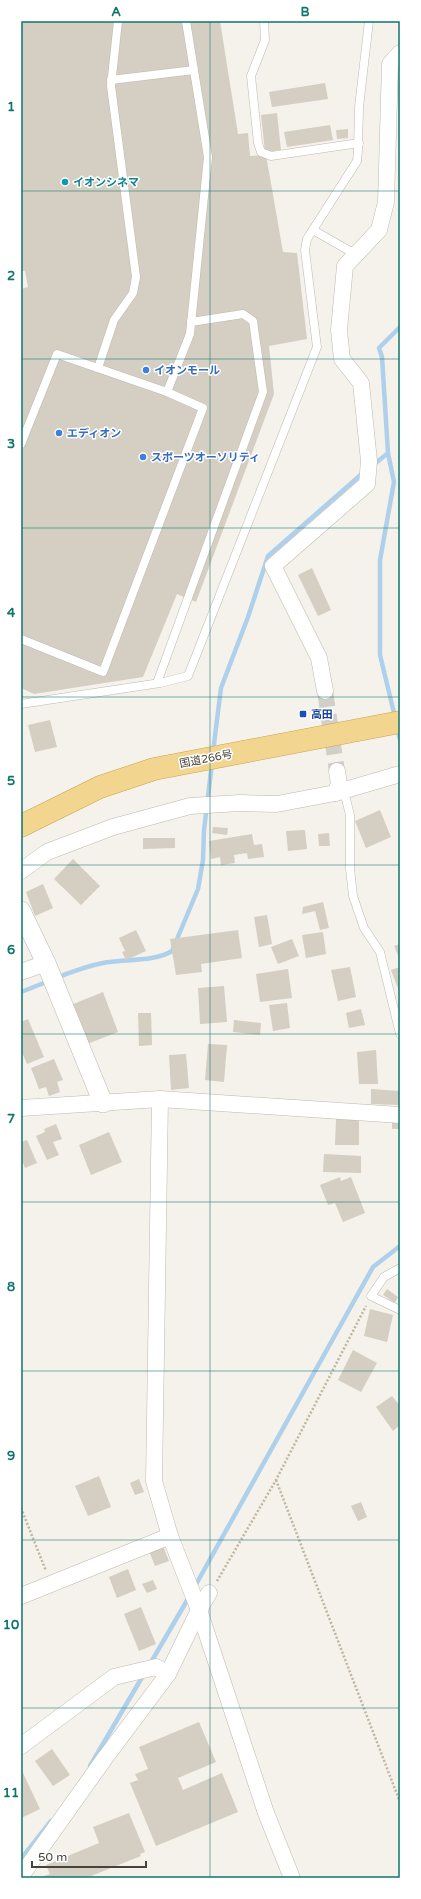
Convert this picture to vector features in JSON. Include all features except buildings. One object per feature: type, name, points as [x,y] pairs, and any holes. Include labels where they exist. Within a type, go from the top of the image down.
[{"type":"highway","name":"国道266号","points":[[21,826],[100,788],[154,769],[400,722]]},
{"type":"street","points":[[325,690],[319,658],[273,566],[367,484],[369,461],[360,384],[342,359],[339,330],[345,266],[379,230],[386,202],[390,64],[400,53]]},
{"type":"street","points":[[337,771],[339,784],[338,793]]},
{"type":"street","points":[[21,871],[48,852],[55,849],[113,827],[190,806],[240,803],[278,804],[338,793],[400,774]]},
{"type":"street","points":[[21,910],[46,963],[103,1103]]},
{"type":"street","points":[[21,972],[46,963]]},
{"type":"street","points":[[160,1100],[154,1481],[170,1536],[199,1610],[266,1813],[292,1878]]},
{"type":"street","points":[[21,1108],[160,1100],[400,1115]]},
{"type":"street","points":[[21,1596],[170,1536]]},
{"type":"street","points":[[21,1876],[105,1758],[168,1674],[199,1610],[209,1593]]},
{"type":"street","points":[[21,1746],[114,1677],[156,1668],[168,1674]]},
{"type":"lane","points":[[98,368],[114,320],[133,293],[136,277],[111,80],[118,21]]},
{"type":"lane","points":[[167,392],[190,334],[208,156],[186,21]]},
{"type":"lane","points":[[264,21],[265,40],[251,76],[258,143],[261,152],[272,156],[359,143]]},
{"type":"lane","points":[[21,704],[157,683],[188,676],[317,347],[304,250],[307,239],[357,161],[359,143],[359,107],[369,21]]},
{"type":"lane","points":[[111,80],[194,70]]},
{"type":"lane","points":[[313,230],[355,254]]},
{"type":"lane","points":[[157,683],[263,392],[253,320],[243,314],[191,322]]},
{"type":"lane","points":[[21,444],[56,354],[167,392],[203,408],[103,672],[21,639]]},
{"type":"lane","points":[[338,793],[346,799],[350,815],[350,869],[353,896],[364,928],[380,952],[400,1034]]},
{"type":"lane","points":[[400,1268],[384,1277],[371,1296],[400,1310]]},
{"type":"path","points":[[209,1593],[276,1480],[371,1296]]},
{"type":"path","points":[[276,1480],[400,1802]]},
{"type":"path","points":[[21,1508],[51,1584]]},
{"type":"waterway","points":[[372,466],[388,453],[382,357],[379,348],[400,327]]},
{"type":"waterway","points":[[388,453],[394,482],[380,560],[380,655],[395,717]]},
{"type":"waterway","points":[[213,752],[221,688],[248,617],[268,556],[364,472]]},
{"type":"waterway","points":[[397,729],[400,739]]},
{"type":"waterway","points":[[56,978],[97,964],[148,959],[165,955],[172,951],[198,889],[203,860],[204,830],[212,763]]},
{"type":"waterway","points":[[21,992],[49,981]]},
{"type":"waterway","points":[[194,1588],[373,1267],[400,1246]]},
{"type":"waterway","points":[[150,1664],[189,1597]]},
{"type":"waterway","points":[[90,1766],[144,1674]]},
{"type":"waterway","points":[[21,1859],[51,1821]]},
{"type":"tunnel","points":[[325,691],[337,771]]},
{"type":"place","name":"イオンシネマ","points":[[65,182]]},
{"type":"place","name":"イオンモール","points":[[146,370]]},
{"type":"place","name":"エディオン","points":[[59,433]]},
{"type":"place","name":"スポーツオーソリティ","points":[[143,457]]},
{"type":"place","name":"高田","points":[[303,714]]}]
